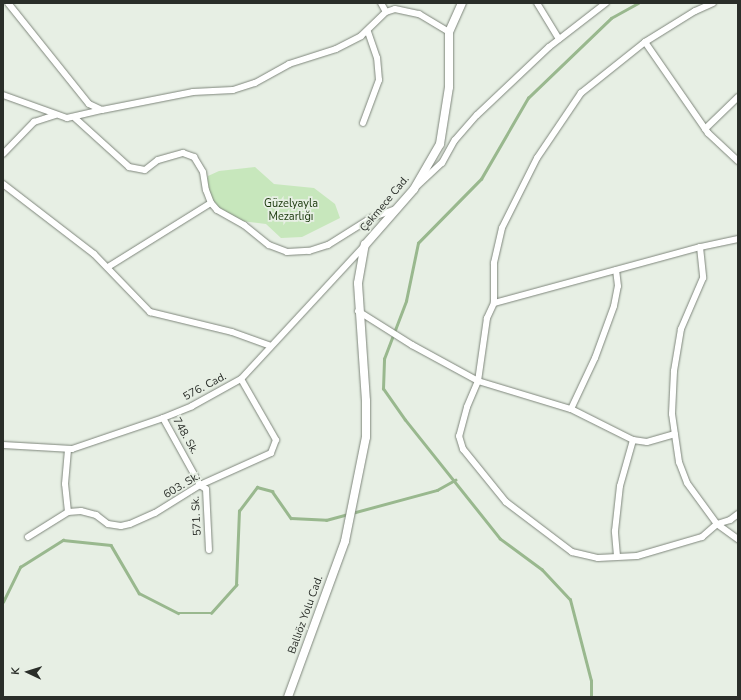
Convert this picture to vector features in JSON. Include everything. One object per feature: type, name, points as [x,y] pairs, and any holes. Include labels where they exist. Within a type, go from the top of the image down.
[{"type":"street","points":[[8,3],[89,104],[102,110]]},
{"type":"street","points":[[381,3],[386,12]]},
{"type":"street","name":"Çekmece Cad.","points":[[354,498],[366,438],[366,401],[358,311],[358,283],[365,245],[414,189],[440,144],[449,87],[449,32],[462,3]]},
{"type":"street","points":[[537,3],[559,39]]},
{"type":"street","points":[[414,189],[442,162],[455,140],[477,115],[559,39],[606,3]]},
{"type":"street","points":[[713,3],[695,11],[645,42],[581,93],[537,158],[502,228],[494,263],[494,303],[487,318],[478,381],[467,407],[459,436],[463,449],[480,473],[506,502],[572,552],[598,558],[637,556],[681,545],[702,537],[717,524],[730,520],[738,514]]},
{"type":"street","points":[[3,95],[55,114],[75,118],[102,110],[193,92],[233,90],[255,83],[289,64],[336,49],[368,32],[386,12],[395,9],[406,10],[449,32]]},
{"type":"street","points":[[363,123],[379,80],[377,58],[368,32]]},
{"type":"street","points":[[645,42],[705,129],[738,161]]},
{"type":"street","points":[[705,129],[738,97]]},
{"type":"street","points":[[3,154],[34,122],[55,114]]},
{"type":"street","points":[[75,118],[129,167],[145,170],[158,160],[183,153],[194,157],[203,172],[206,190],[211,203],[218,210],[244,225],[269,245],[287,252],[310,251],[328,245],[371,218],[396,209]]},
{"type":"street","points":[[3,184],[108,267],[128,292],[150,312],[232,332],[271,346]]},
{"type":"street","points":[[108,267],[211,203]]},
{"type":"street","points":[[494,303],[700,247],[738,239]]},
{"type":"street","name":"576. Cad.","points":[[3,445],[68,448],[163,418],[192,406],[241,379],[365,245]]},
{"type":"street","points":[[700,247],[703,278],[681,329],[674,371],[672,414],[679,462],[687,483],[717,524],[738,539]]},
{"type":"street","points":[[571,409],[595,358],[614,306],[618,286],[616,270]]},
{"type":"street","points":[[358,311],[412,345],[478,381],[571,409],[633,440],[647,442],[675,434]]},
{"type":"street","name":"603. Sk.","points":[[68,512],[81,511],[96,515],[108,524],[121,526],[155,513],[200,485],[264,458],[276,447],[276,440],[241,379]]},
{"type":"street","name":"748. Sk.","points":[[163,418],[200,485]]},
{"type":"street","points":[[617,556],[615,530],[620,486],[633,440]]},
{"type":"street","points":[[28,537],[68,512],[65,484],[68,448]]},
{"type":"street","name":"571. Sk.","points":[[200,485],[206,488],[209,550]]},
{"type":"street","name":"Ballıöz Yolu Cad.","points":[[288,697],[345,540],[354,498]]},
{"type":"green space","name":"Güzelyayla Mezarlığı","points":[[255,167],[274,184],[314,188],[335,204],[340,218],[302,237],[281,238],[266,224],[241,221],[212,205],[206,190],[208,176],[219,171]]},
{"type":"waterway","points":[[591,697],[591,681],[570,600],[542,570],[500,539],[405,420],[383,389],[384,359],[406,301],[418,243],[481,179],[528,98],[611,18],[638,3]]},
{"type":"waterway","points":[[3,602],[20,567],[63,540],[111,545],[139,593],[178,613],[211,613],[236,585],[239,511],[257,487],[272,491],[291,518],[326,520],[437,490],[455,480]]}]
